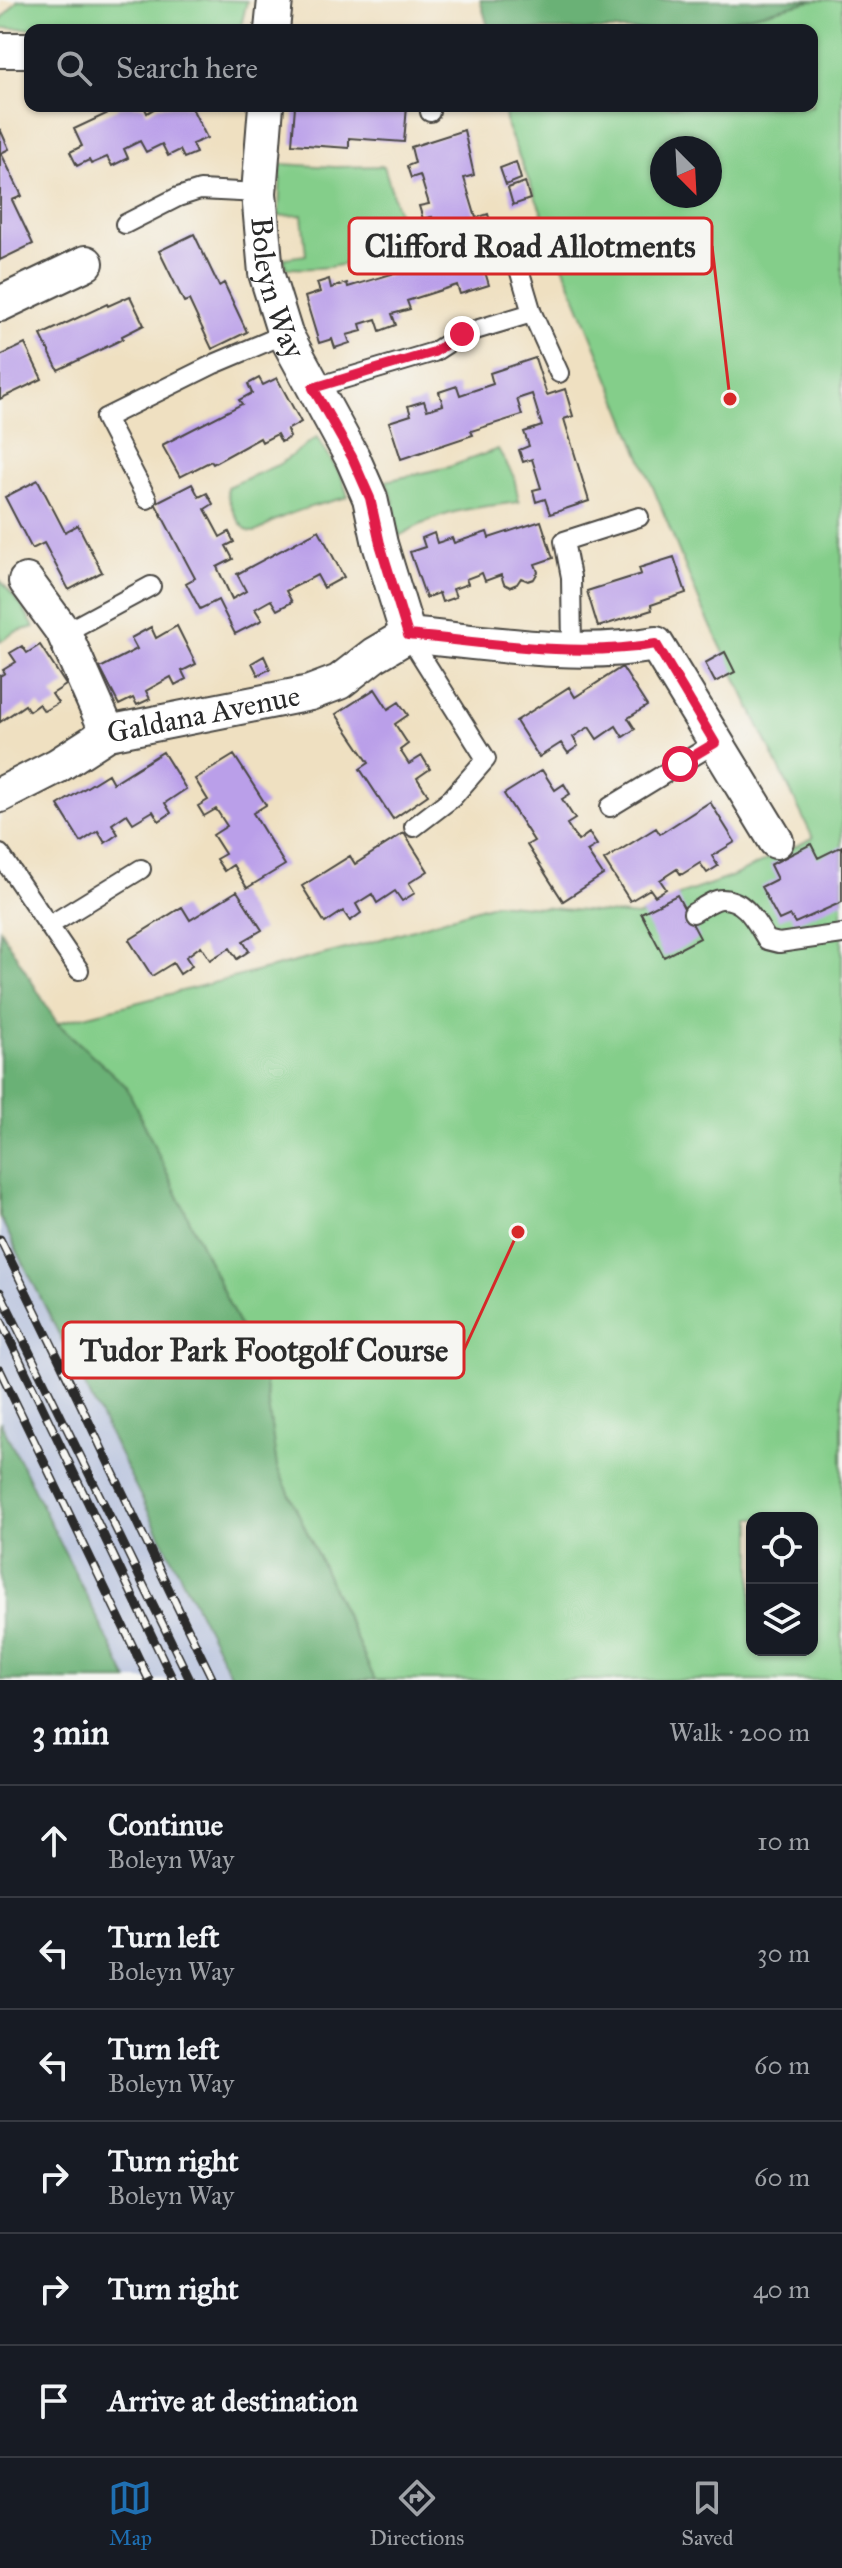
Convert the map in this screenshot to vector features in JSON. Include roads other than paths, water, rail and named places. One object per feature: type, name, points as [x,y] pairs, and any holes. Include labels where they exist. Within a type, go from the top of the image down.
[{"type":"street","points":[[273,24],[275,0]]},
{"type":"street","points":[[0,50],[24,50]]},
{"type":"street","name":"Boleyn Way","points":[[266,112],[259,193],[266,273],[285,334],[352,457],[370,498],[380,544],[408,635]]},
{"type":"street","points":[[0,304],[86,263]]},
{"type":"street","points":[[26,581],[64,633],[108,733]]},
{"type":"street","points":[[408,635],[572,649],[633,648],[656,644],[776,841]]},
{"type":"street","name":"Galdana Avenue","points":[[0,795],[57,766],[108,733],[310,693],[339,682],[374,655],[408,635]]},
{"type":"lane","points":[[125,224],[178,197],[200,190],[259,193]]},
{"type":"lane","points":[[511,242],[532,313],[559,373]]},
{"type":"lane","points":[[313,388],[434,352],[462,334],[532,313]]},
{"type":"lane","points":[[147,499],[105,418],[214,364],[285,334]]},
{"type":"lane","points":[[572,649],[571,577],[564,541],[639,517]]},
{"type":"lane","points":[[64,633],[151,586]]},
{"type":"lane","name":"Boleyn Way","points":[[408,635],[486,759],[452,798],[414,827]]},
{"type":"lane","points":[[610,807],[715,743]]},
{"type":"lane","points":[[0,854],[79,970]]},
{"type":"lane","points":[[50,925],[141,869]]},
{"type":"lane","points":[[693,913],[720,899],[736,902],[750,912],[767,940],[779,943],[842,934]]},
{"type":"railway","points":[[0,1239],[213,1680]]},
{"type":"railway","points":[[0,1292],[190,1680]]},
{"type":"railway","points":[[0,1319],[173,1680]]},
{"type":"railway","points":[[0,1370],[149,1680]]},
{"type":"place","name":"Clifford Road Allotments","points":[[730,399]]},
{"type":"place","name":"Tudor Park Footgolf Course","points":[[518,1232]]}]
